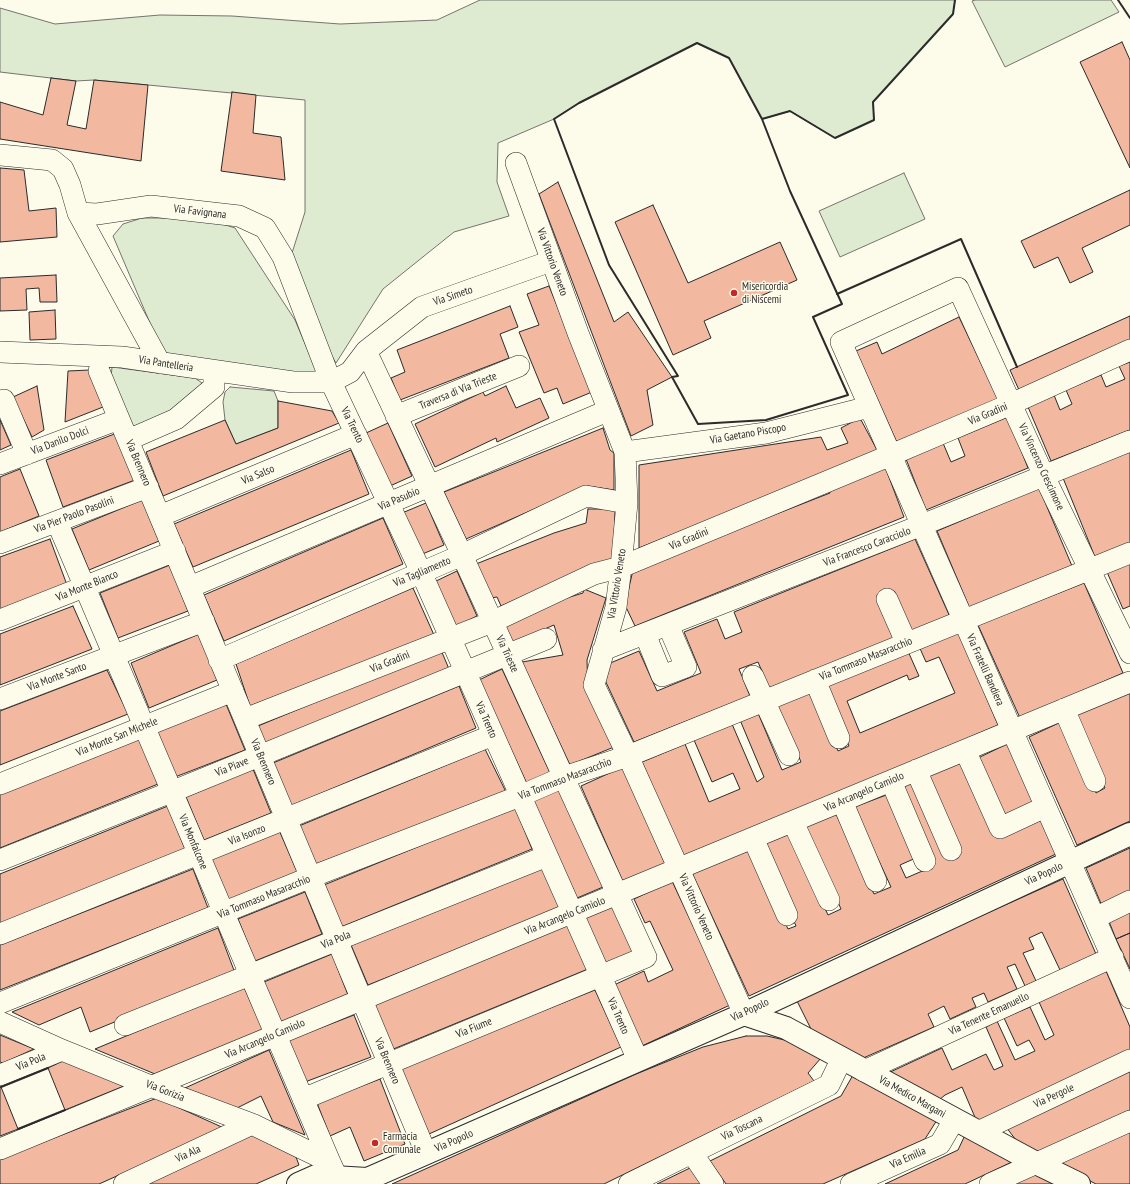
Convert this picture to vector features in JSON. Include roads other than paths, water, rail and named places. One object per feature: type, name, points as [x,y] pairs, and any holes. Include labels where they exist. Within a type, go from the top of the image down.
[{"type":"street","points":[[0,156],[52,160],[63,169],[70,185],[78,213],[160,363]]},
{"type":"street","name":"Via Vittorio Veneto","points":[[516,163],[551,261],[624,452],[627,503],[616,607],[594,684],[744,1014]]},
{"type":"street","name":"Via Favignana","points":[[78,213],[97,214],[151,206],[239,216],[265,228],[283,257],[331,382]]},
{"type":"street","name":"Via Simeto","points":[[331,382],[350,372],[366,352],[422,307],[551,261]]},
{"type":"street","name":"Via Vincenzo Crescimone","points":[[841,342],[958,288],[1044,476],[1090,569],[1123,618],[1130,653]]},
{"type":"street","name":"Via Fratelli Bandiera","points":[[841,342],[1045,807],[1128,987]]},
{"type":"street","name":"Via Gradini","points":[[245,720],[492,622],[594,574],[621,567],[891,455],[1011,404],[1130,350]]},
{"type":"street","name":"Via Pantelleria","points":[[0,352],[122,357],[293,382],[331,382]]},
{"type":"street","name":"Via Trieste","points":[[366,352],[462,555],[646,957]]},
{"type":"street","name":"Traversa di Via Trieste","points":[[396,416],[519,366]]},
{"type":"street","name":"Via Brennero","points":[[99,371],[426,1153]]},
{"type":"street","points":[[128,440],[176,419],[214,388],[214,371]]},
{"type":"street","name":"Via Trento","points":[[331,382],[421,572],[638,1060]]},
{"type":"street","points":[[4,400],[27,454]]},
{"type":"street","name":"Via Gaetano Piscopo","points":[[624,452],[766,433],[869,406]]},
{"type":"street","name":"Via Pasubio","points":[[190,587],[608,411]]},
{"type":"street","name":"Via Danilo Dolci","points":[[0,464],[119,419]]},
{"type":"street","name":"Via Salso","points":[[160,516],[356,434]]},
{"type":"street","name":"Via Francesco Caracciolo","points":[[603,650],[1130,442]]},
{"type":"street","name":"Via Pier Paolo Pasolini","points":[[0,543],[148,487]]},
{"type":"street","name":"Via Tagliamento","points":[[219,660],[462,555],[586,496],[627,503]]},
{"type":"street","name":"Via Monfalcone","points":[[57,522],[303,1099],[346,1177]]},
{"type":"street","name":"Via Monte Bianco","points":[[0,620],[175,551]]},
{"type":"street","name":"Via Tommaso Masaracchio","points":[[0,1003],[224,914],[311,877],[520,796],[564,777],[628,756],[906,642],[1130,553]]},
{"type":"street","points":[[887,599],[906,642]]},
{"type":"street","name":"Via Monte Santo","points":[[0,699],[204,621]]},
{"type":"street","points":[[645,634],[662,676],[686,667],[668,624]]},
{"type":"street","name":"Via Piave","points":[[0,860],[172,792],[546,639]]},
{"type":"street","points":[[753,676],[789,755]]},
{"type":"street","points":[[815,680],[839,738]]},
{"type":"street","name":"Via Arcangelo Camiolo","points":[[0,1149],[1130,682]]},
{"type":"street","name":"Via Monte San Michele","points":[[0,784],[233,691]]},
{"type":"street","points":[[1064,709],[1095,781]]},
{"type":"street","name":"Via Isonzo","points":[[0,934],[493,735]]},
{"type":"street","points":[[965,750],[1000,828],[1045,807]]},
{"type":"street","points":[[916,770],[951,850]]},
{"type":"street","points":[[891,781],[925,861]]},
{"type":"street","points":[[842,801],[876,881]]},
{"type":"street","points":[[793,822],[830,900]]},
{"type":"street","name":"Via Popolo","points":[[298,1184],[316,1176],[346,1177],[426,1153],[744,1014],[1130,834]]},
{"type":"street","points":[[753,838],[787,915]]},
{"type":"street","name":"Via Pola","points":[[125,1025],[547,856]]},
{"type":"street","points":[[1095,918],[1130,901]]},
{"type":"street","name":"Via Fiume","points":[[303,1099],[646,957]]},
{"type":"street","name":"Via Tenente Emanuello","points":[[864,1071],[1113,957]]},
{"type":"street","points":[[776,998],[786,1028]]},
{"type":"street","name":"Via Medico Margani","points":[[744,1014],[786,1028],[1036,1164],[1079,1184]]},
{"type":"street","name":"Via Gorizia","points":[[0,1022],[62,1050],[153,1087],[252,1124],[346,1177]]},
{"type":"street","name":"Via Pola","points":[[0,1075],[62,1050]]},
{"type":"street","name":"Via Toscana","points":[[629,1184],[829,1085],[842,1058]]},
{"type":"street","name":"Via Pergole","points":[[978,1132],[1130,1060]]},
{"type":"street","name":"Via Emilia","points":[[851,1184],[940,1144],[954,1120]]},
{"type":"street","points":[[990,1184],[1130,1121]]},
{"type":"street","name":"Via Ala","points":[[124,1184],[252,1124]]},
{"type":"street","points":[[692,1153],[713,1184]]},
{"type":"place","name":"Misericordia di Niscemi","points":[[734,293]]},
{"type":"place","name":"Farmacia Comunale","points":[[375,1143]]}]
